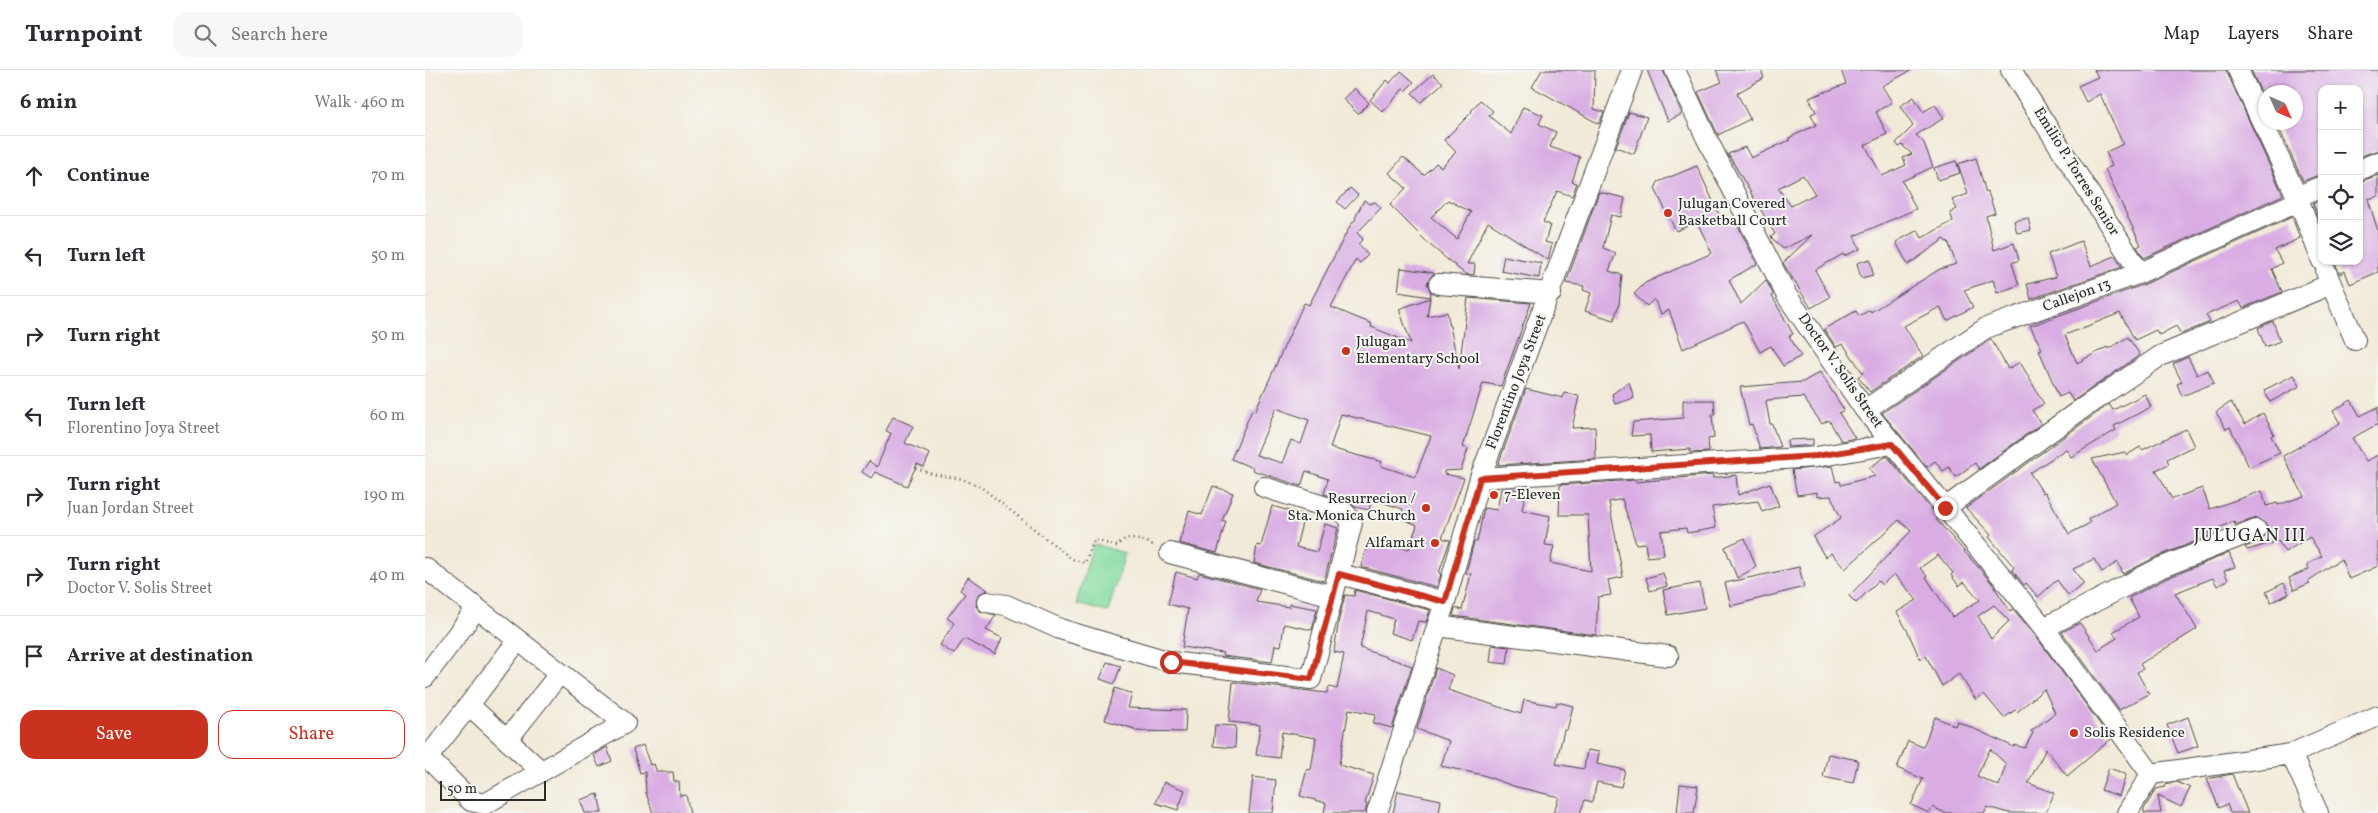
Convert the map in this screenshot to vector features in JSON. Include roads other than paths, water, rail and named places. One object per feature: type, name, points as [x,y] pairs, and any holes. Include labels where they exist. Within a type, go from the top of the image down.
[{"type":"street","name":"Florentino Joya Street","points":[[1377,813],[1445,602],[1480,478],[1551,293],[1632,70]]},
{"type":"street","name":"Doctor V. Solis Street","points":[[1675,70],[1706,137],[1787,296],[1865,410],[2044,628],[2151,774]]},
{"type":"street","name":"Emilio P. Torres Senior","points":[[2011,70],[2140,273]]},
{"type":"street","points":[[2238,70],[2298,199],[2318,251]]},
{"type":"street","points":[[2363,168],[2378,162]]},
{"type":"street","name":"Callejon 13","points":[[1865,410],[1986,328],[2140,273],[2318,188]]},
{"type":"street","points":[[2324,265],[2355,340]]},
{"type":"street","points":[[1439,284],[1551,293]]},
{"type":"street","points":[[1945,508],[2080,410],[2160,356],[2331,284]]},
{"type":"street","points":[[1480,478],[1816,456],[1892,444]]},
{"type":"street","points":[[987,602],[1006,605],[1068,631],[1171,662],[1311,679],[1352,523],[1350,517],[1331,508],[1264,487]]},
{"type":"street","points":[[2044,628],[2160,568],[2256,530]]},
{"type":"street","points":[[1171,552],[1333,596]]},
{"type":"street","points":[[1339,574],[1445,602]]},
{"type":"street","points":[[428,578],[477,608],[625,723],[485,804],[471,802],[426,756],[469,705],[518,640]]},
{"type":"street","points":[[425,677],[477,608]]},
{"type":"street","points":[[1437,626],[1668,656]]},
{"type":"street","points":[[507,740],[560,673]]},
{"type":"street","points":[[469,705],[541,771]]},
{"type":"street","points":[[2127,813],[2151,774],[2291,754],[2378,716]]},
{"type":"street","points":[[2291,754],[2318,813]]},
{"type":"place","name":"Julugan Covered Basketball Court","points":[[1668,213]]},
{"type":"place","name":"Julugan Elementary School","points":[[1346,351]]},
{"type":"place","name":"7-Eleven","points":[[1494,495]]},
{"type":"place","name":"Resurrecion / Sta. Monica Church","points":[[1426,508]]},
{"type":"place","name":"Alfamart","points":[[1435,543]]},
{"type":"place","name":"Solis Residence","points":[[2074,733]]},
{"type":"district","name":"JULUGAN III","points":[[2250,536]]}]
